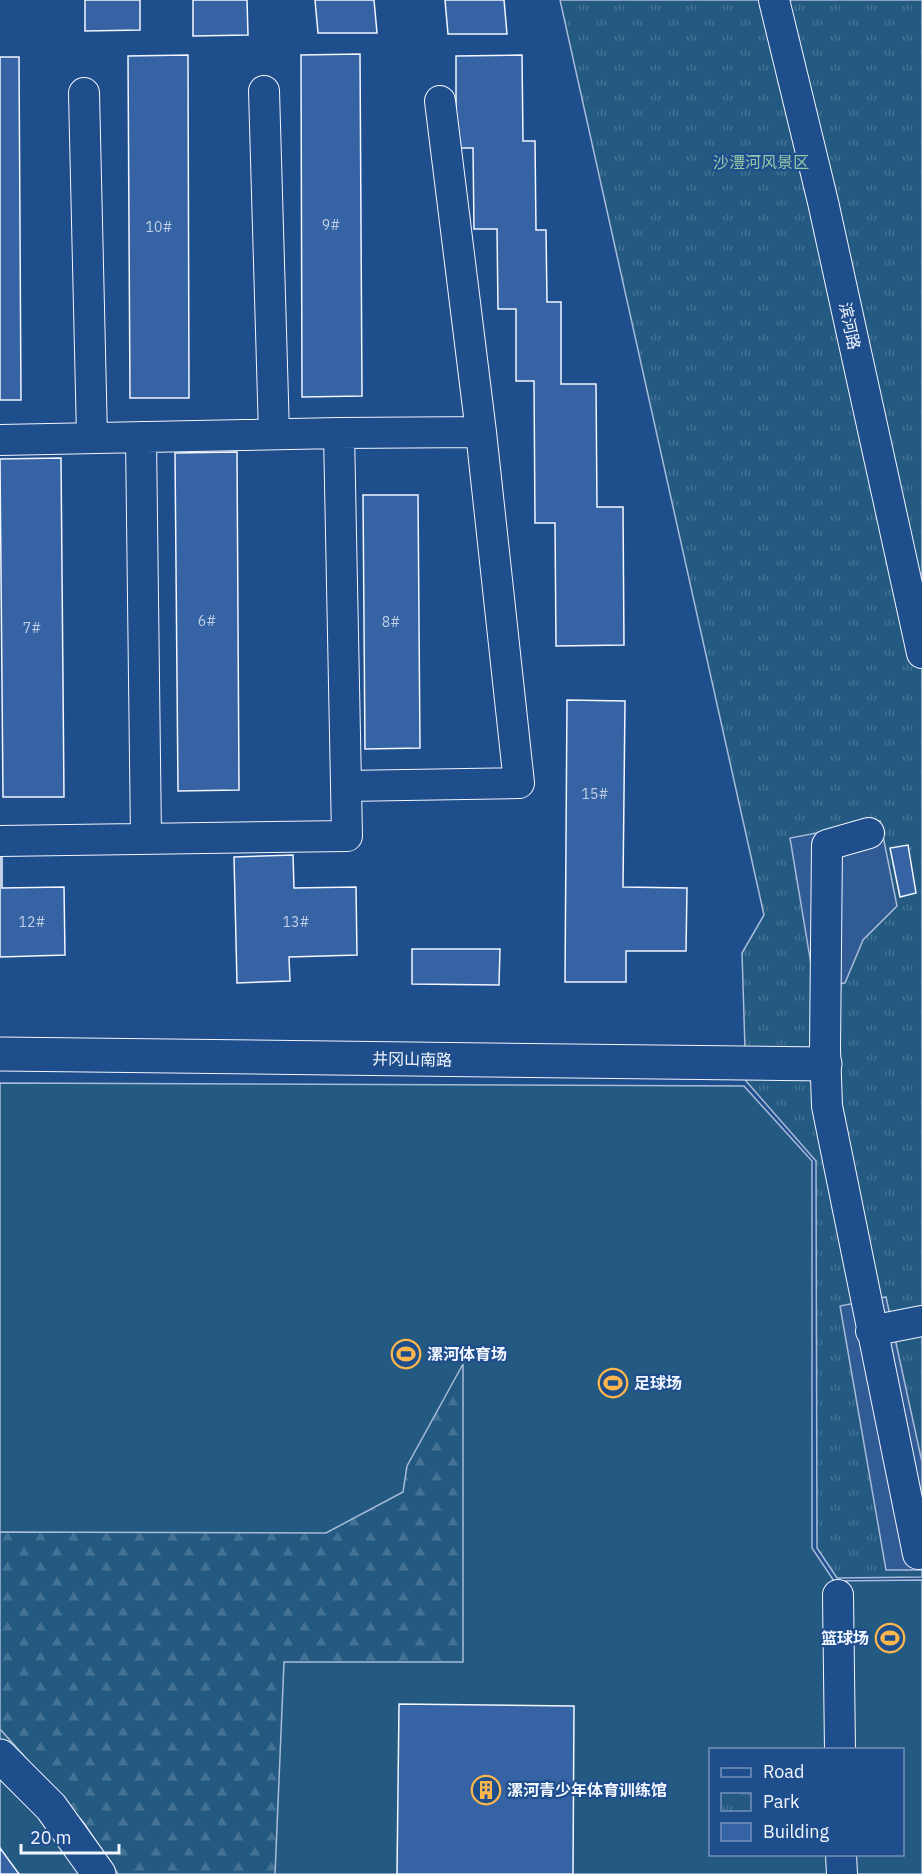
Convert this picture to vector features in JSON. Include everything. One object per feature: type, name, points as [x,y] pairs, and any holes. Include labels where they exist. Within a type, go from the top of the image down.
[{"type":"street","name":"滨河路","points":[[774,0],[825,213],[922,653]]},
{"type":"street","points":[[264,91],[274,434]]},
{"type":"street","points":[[84,93],[92,437]]},
{"type":"street","points":[[346,786],[519,783],[481,432],[440,100]]},
{"type":"street","points":[[0,440],[481,432]]},
{"type":"street","points":[[0,841],[347,836],[339,433]]},
{"type":"street","points":[[141,436],[146,839]]},
{"type":"street","points":[[868,833],[827,846],[825,1064],[827,1106],[918,1554]]},
{"type":"street","name":"井冈山南路","points":[[0,1054],[825,1064]]},
{"type":"street","points":[[871,1331],[922,1320]]},
{"type":"street","points":[[838,1595],[840,1748]]},
{"type":"street","points":[[0,1756],[51,1807],[99,1874]]},
{"type":"street","points":[[0,1776],[33,1805],[81,1874]]},
{"type":"street","points":[[841,1856],[842,1874]]},
{"type":"green space","name":"沙澧河风景区","points":[[560,0],[922,0],[922,1577],[837,1578],[817,1548],[816,1161],[746,1081],[742,953],[764,915]]},
{"type":"green space","name":"漯河体育场","points":[[0,1083],[744,1086],[812,1161],[812,1548],[834,1581],[922,1580],[922,1874],[0,1874]]},
{"type":"green space","points":[[463,1364],[463,1662],[284,1662],[275,1874],[118,1874],[84,1823],[0,1729],[0,1532],[326,1533],[403,1492],[407,1466]]},
{"type":"shaded area","points":[[880,821],[897,906],[863,940],[845,983],[815,988],[790,838]]},
{"type":"shaded area","points":[[886,1297],[922,1462],[922,1570],[886,1570],[840,1306]]},
{"type":"building","points":[[85,0],[140,0],[140,30],[85,31]]},
{"type":"building","points":[[193,0],[247,0],[248,35],[193,36]]},
{"type":"building","points":[[315,0],[374,0],[377,33],[318,33]]},
{"type":"building","points":[[445,0],[504,0],[507,34],[448,34]]},
{"type":"building","points":[[360,54],[362,396],[302,397],[301,55]]},
{"type":"building","points":[[188,55],[189,398],[130,398],[128,56]]},
{"type":"building","points":[[522,55],[523,141],[535,141],[536,230],[546,230],[547,302],[561,302],[561,384],[596,384],[597,507],[623,507],[624,645],[556,646],[555,523],[535,523],[534,381],[516,381],[516,309],[498,309],[497,229],[474,229],[473,148],[456,148],[456,56]]},
{"type":"building","points":[[0,57],[19,57],[21,400],[0,400]]},
{"type":"building","points":[[237,452],[239,790],[178,791],[175,453]]},
{"type":"building","points":[[61,458],[64,797],[3,797],[0,459]]},
{"type":"building","points":[[363,495],[418,495],[420,748],[365,749]]},
{"type":"building","points":[[567,700],[625,701],[623,887],[687,888],[686,951],[626,951],[626,982],[565,982]]},
{"type":"building","points":[[908,845],[916,893],[900,897],[890,848]]},
{"type":"building","points":[[0,855],[2,855],[2,888],[64,887],[65,955],[0,957]]},
{"type":"building","points":[[293,855],[294,888],[356,887],[357,955],[289,957],[290,981],[237,983],[234,857]]},
{"type":"building","points":[[412,949],[500,949],[499,985],[412,984]]},
{"type":"building","name":"漯河青少年体育训练馆","points":[[399,1704],[574,1706],[573,1874],[397,1874]]},
{"type":"building","points":[[0,1848],[19,1874],[0,1874]]},
{"type":"place","name":"漯河体育场","points":[[406,1354]]},
{"type":"place","name":"足球场","points":[[613,1383]]},
{"type":"place","name":"篮球场","points":[[890,1638]]},
{"type":"place","name":"漯河青少年体育训练馆","points":[[486,1790]]}]
